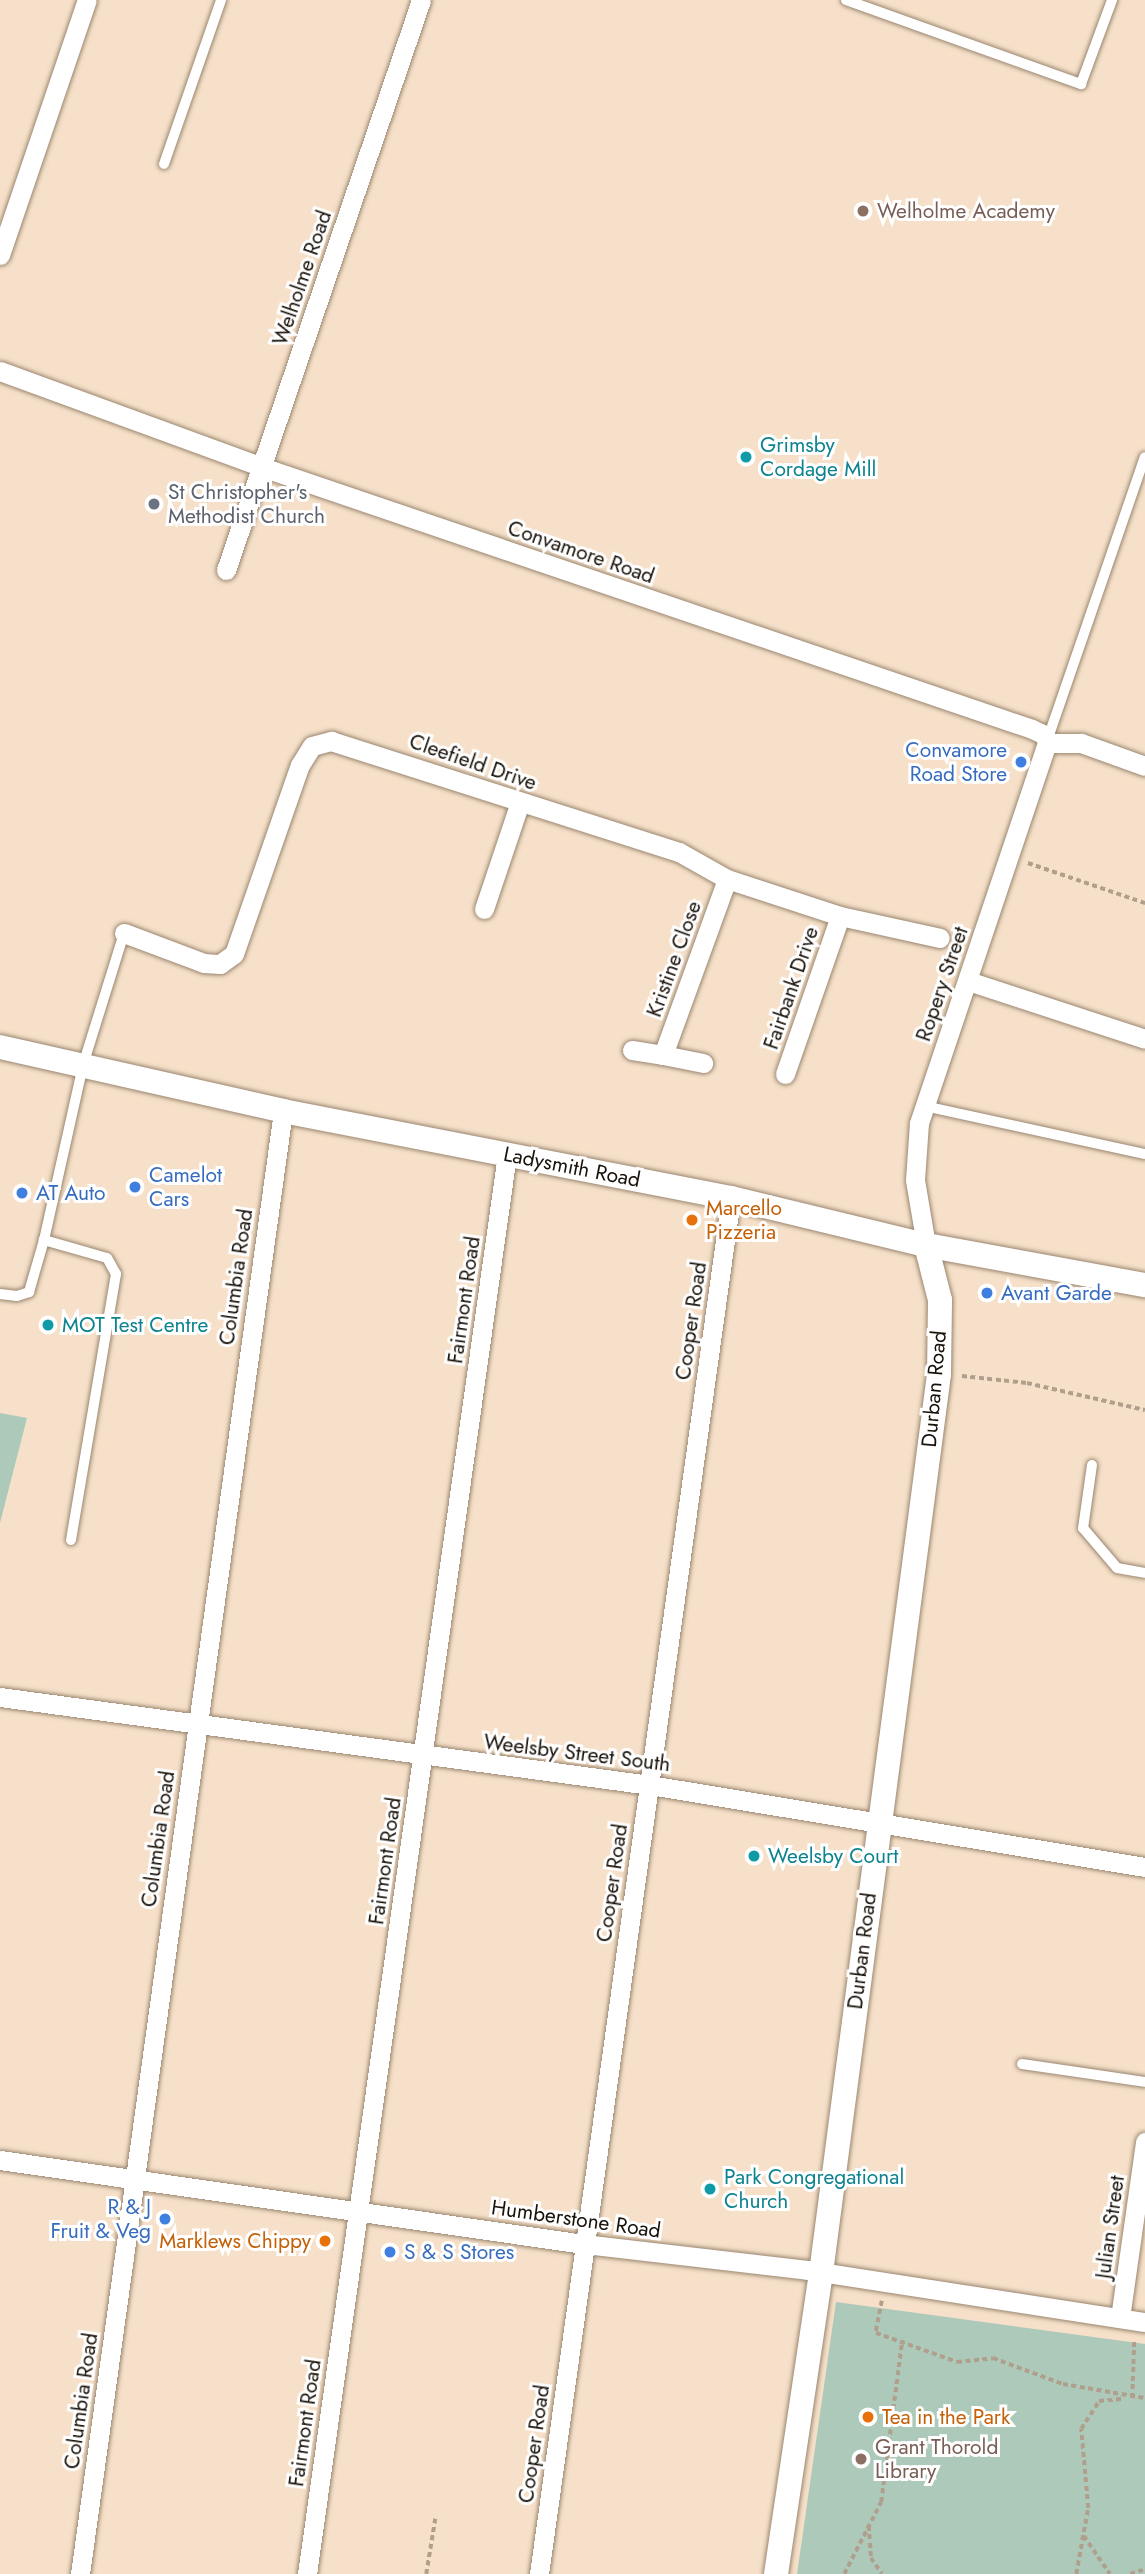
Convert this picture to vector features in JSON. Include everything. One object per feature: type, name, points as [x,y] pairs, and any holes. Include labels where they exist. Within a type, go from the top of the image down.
[{"type":"street","points":[[0,255],[87,0]]},
{"type":"street","name":"Welholme Road","points":[[226,570],[421,0]]},
{"type":"street","name":"Convamore Road","points":[[0,370],[262,467],[1032,729],[1047,742],[1081,743],[1145,766]]},
{"type":"street","name":"Cleefield Drive","points":[[124,933],[204,962],[220,964],[234,954],[300,765],[313,746],[345,742],[520,802],[679,852],[727,879],[840,916],[940,939]]},
{"type":"street","name":"Ropery Street","points":[[926,1245],[915,1180],[924,1106],[1047,742]]},
{"type":"street","points":[[484,909],[520,802]]},
{"type":"street","name":"Kristine Close","points":[[663,1055],[727,879]]},
{"type":"street","name":"Fairbank Drive","points":[[785,1074],[840,916]]},
{"type":"street","points":[[968,981],[1145,1038]]},
{"type":"street","name":"Ladysmith Road","points":[[0,1047],[283,1111],[731,1198],[926,1245],[1145,1284]]},
{"type":"street","points":[[632,1050],[703,1063]]},
{"type":"street","name":"Columbia Road","points":[[80,2574],[283,1111]]},
{"type":"street","name":"Fairmont Road","points":[[307,2574],[507,1154]]},
{"type":"street","name":"Cooper Road","points":[[539,2574],[731,1198]]},
{"type":"street","name":"Durban Road","points":[[776,2574],[821,2273],[878,1821],[939,1374],[940,1300],[926,1245]]},
{"type":"street","name":"Weelsby Street South","points":[[0,1696],[423,1756],[650,1784],[1145,1867]]},
{"type":"street","name":"Julian Street","points":[[1120,2318],[1145,2142]]},
{"type":"street","name":"Humberstone Road","points":[[0,2160],[584,2244],[821,2273],[1143,2321]]},
{"type":"lane","points":[[164,164],[221,0]]},
{"type":"lane","points":[[846,0],[1082,84],[1112,0]]},
{"type":"lane","points":[[1047,742],[1145,457]]},
{"type":"lane","points":[[0,1294],[17,1296],[29,1292],[44,1240],[83,1065],[124,933]]},
{"type":"lane","points":[[924,1106],[1145,1154]]},
{"type":"lane","points":[[44,1240],[107,1258],[116,1274],[71,1540]]},
{"type":"lane","points":[[1092,1465],[1083,1528],[1118,1568],[1145,1573]]},
{"type":"lane","points":[[1022,2064],[1145,2082]]},
{"type":"path","points":[[1010,857],[1145,903]]},
{"type":"path","points":[[939,1374],[1027,1382],[1145,1410]]},
{"type":"path","points":[[885,2284],[876,2333],[902,2340],[957,2362],[993,2358],[1063,2384],[1132,2398]]},
{"type":"path","points":[[1132,2398],[1132,2354],[1143,2321]]},
{"type":"path","points":[[844,2574],[881,2502],[902,2340]]},
{"type":"path","points":[[1076,2574],[1084,2536],[1088,2485],[1081,2459],[1081,2428],[1099,2401],[1145,2398]]},
{"type":"path","points":[[426,2574],[435,2519]]},
{"type":"path","points":[[868,2524],[872,2558],[882,2574]]},
{"type":"path","points":[[1084,2536],[1110,2574]]},
{"type":"path","points":[[1130,2574],[1145,2569]]},
{"type":"green space","points":[[0,1413],[27,1418],[0,1523]]},
{"type":"green space","points":[[836,2302],[1145,2344],[1145,2574],[797,2574]]},
{"type":"place","name":"Welholme Academy","points":[[863,211]]},
{"type":"place","name":"Grimsby Cordage Mill","points":[[746,457]]},
{"type":"place","name":"St Christopher's Methodist Church","points":[[154,504]]},
{"type":"place","name":"Convamore Road Store","points":[[1021,762]]},
{"type":"place","name":"Camelot Cars","points":[[135,1187]]},
{"type":"place","name":"AT Auto","points":[[22,1193]]},
{"type":"place","name":"Marcello Pizzeria","points":[[692,1220]]},
{"type":"place","name":"Avant Garde","points":[[987,1293]]},
{"type":"place","name":"MOT Test Centre","points":[[48,1325]]},
{"type":"place","name":"Weelsby Court","points":[[754,1856]]},
{"type":"place","name":"Park Congregational Church","points":[[710,2189]]},
{"type":"place","name":"R & J Fruit & Veg","points":[[165,2219]]},
{"type":"place","name":"Marklews Chippy","points":[[325,2241]]},
{"type":"place","name":"S & S Stores","points":[[390,2252]]},
{"type":"place","name":"Tea in the Park","points":[[868,2417]]},
{"type":"place","name":"Grant Thorold Library","points":[[861,2459]]}]
